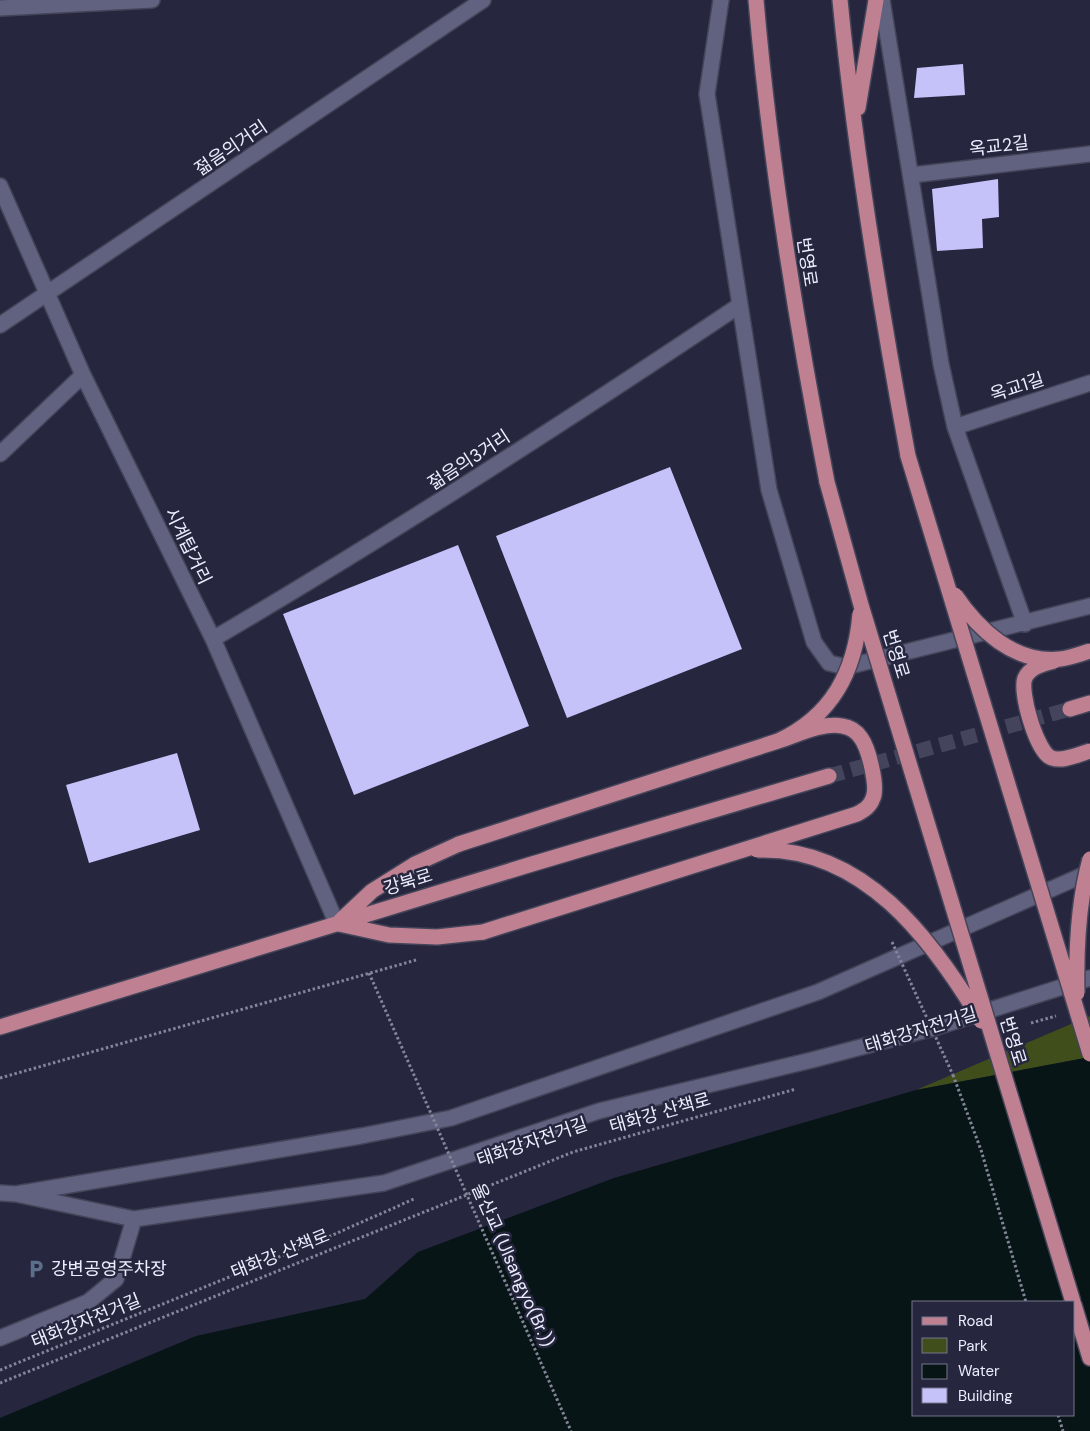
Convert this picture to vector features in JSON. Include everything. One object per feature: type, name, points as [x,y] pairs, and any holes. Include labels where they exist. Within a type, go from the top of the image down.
[{"type":"main road","name":"번영로","points":[[756,0],[761,60],[781,214],[801,348],[827,482],[861,605],[1072,1301]]},
{"type":"main road","points":[[840,0],[856,129],[886,337],[908,456],[1090,1054]]},
{"type":"main road","points":[[856,129],[863,66],[876,0]]},
{"type":"main road","points":[[945,579],[970,617],[994,640],[1019,653],[1042,659],[1060,659]]},
{"type":"main road","points":[[778,741],[801,730],[818,716],[832,699],[853,655],[858,635],[861,605]]},
{"type":"main road","points":[[1090,651],[1060,659],[1031,670],[1022,688],[1038,743],[1043,752],[1052,758],[1061,759],[1090,751]]},
{"type":"main road","points":[[1070,709],[1090,704]]},
{"type":"main road","points":[[828,726],[842,726],[855,731],[863,740],[875,783],[874,797],[868,807],[857,814],[483,932],[437,936],[389,935],[337,924],[372,891],[415,864],[460,844],[828,726]]},
{"type":"main road","name":"강북로","points":[[0,1027],[829,776]]},
{"type":"main road","points":[[740,851],[790,852],[821,860],[848,870],[872,887],[905,918],[940,960],[967,997],[994,1041]]},
{"type":"main road","points":[[1078,1015],[1078,937],[1082,900],[1090,859]]},
{"type":"main road","name":"번영로","points":[[1075,1310],[1090,1358]]},
{"type":"street","points":[[0,8],[152,0]]},
{"type":"street","name":"젊음의거리","points":[[0,326],[483,0]]},
{"type":"street","points":[[721,0],[706,94],[769,490],[814,642],[829,662],[846,667],[1025,624],[1090,606]]},
{"type":"street","points":[[882,0],[912,175],[941,364],[955,427],[1025,624]]},
{"type":"street","name":"옥교2길","points":[[912,175],[1090,154]]},
{"type":"street","name":"시계탑거리","points":[[0,186],[83,375],[213,639],[337,924]]},
{"type":"street","name":"젊음의3거리","points":[[213,639],[351,558],[740,305]]},
{"type":"street","points":[[0,454],[83,375]]},
{"type":"street","name":"옥교1길","points":[[955,427],[1090,383]]},
{"type":"street","points":[[16,1194],[361,1136],[451,1118],[818,992],[1090,872]]},
{"type":"street","points":[[0,1193],[16,1194],[134,1219],[384,1183],[599,1111],[812,1060],[928,1029],[1090,978]]},
{"type":"street","points":[[0,1338],[88,1302],[116,1279],[134,1219]]},
{"type":"path","points":[[889,934],[953,1074],[981,1150],[1026,1301]]},
{"type":"path","points":[[0,1078],[425,957]]},
{"type":"path","name":"울산교 (Ulsangyo(Br.))","points":[[369,973],[571,1431]]},
{"type":"path","points":[[1023,1025],[1061,1014]]},
{"type":"path","name":"태화강자전거길","points":[[934,1042],[944,1039]]},
{"type":"path","points":[[937,1049],[946,1046]]},
{"type":"path","name":"태화강 산책로","points":[[0,1383],[573,1152],[802,1087]]},
{"type":"path","name":"태화강자전거길","points":[[459,1181],[468,1178]]},
{"type":"path","name":"태화강자전거길","points":[[0,1370],[328,1237],[416,1198]]},
{"type":"path","points":[[1058,1416],[1063,1431]]},
{"type":"green space","points":[[1090,1016],[1090,1057],[916,1090]]},
{"type":"water","points":[[1090,1057],[1090,1431],[0,1431],[0,1418],[196,1336],[365,1299],[418,1252],[614,1178],[916,1090]]},
{"type":"building","points":[[963,64],[965,95],[914,98],[917,68]]},
{"type":"building","points":[[998,179],[999,217],[982,219],[983,248],[937,251],[932,189]]},
{"type":"building","points":[[670,467],[742,649],[567,718],[496,536]]},
{"type":"building","points":[[458,545],[529,726],[354,795],[283,614]]},
{"type":"building","points":[[177,753],[200,830],[89,863],[66,785]]},
{"type":"tunnel","points":[[829,776],[1070,709]]},
{"type":"place","name":"강변공영주차장","points":[[36,1269]]}]
